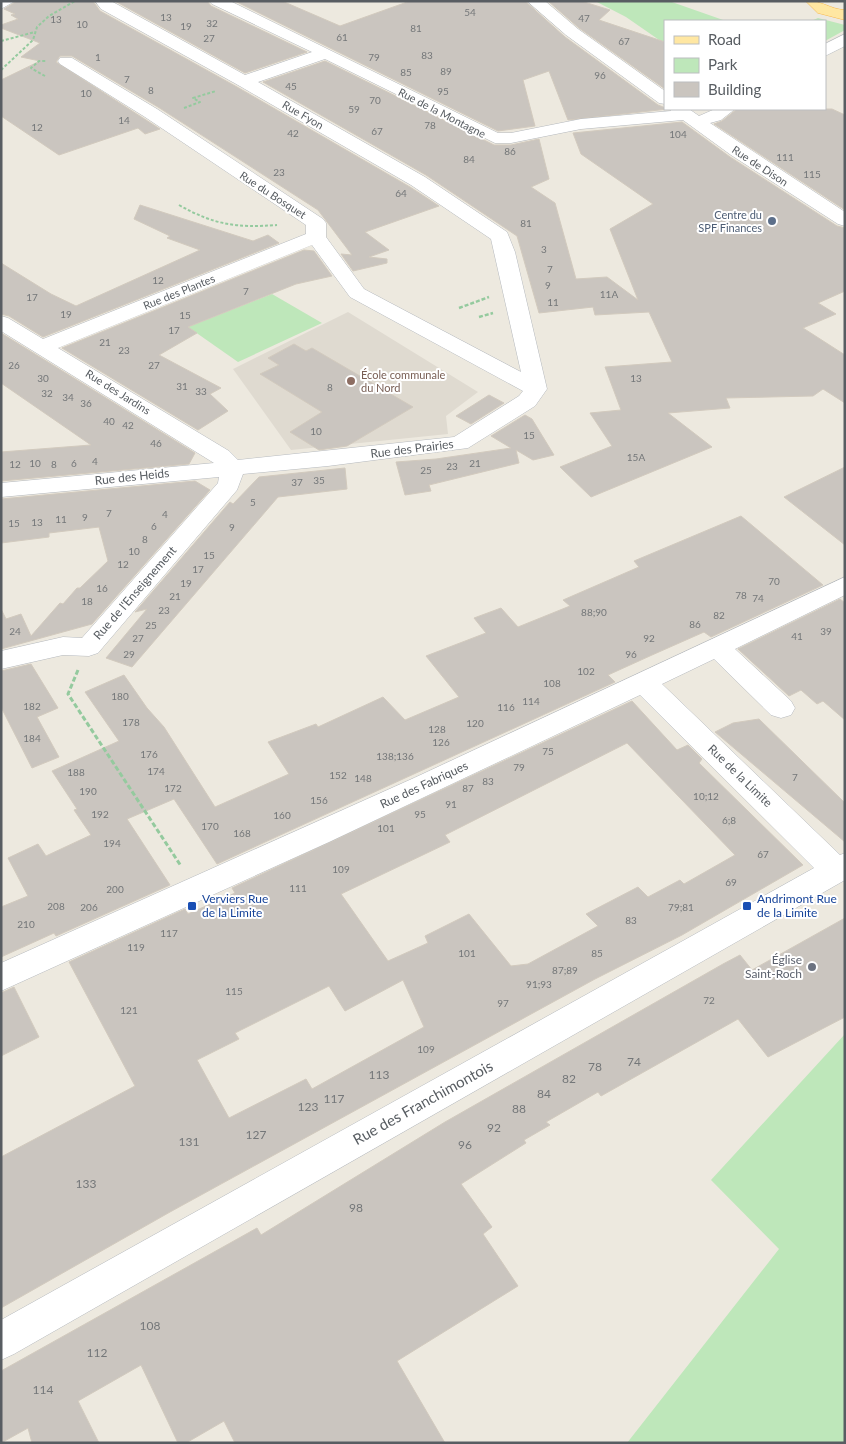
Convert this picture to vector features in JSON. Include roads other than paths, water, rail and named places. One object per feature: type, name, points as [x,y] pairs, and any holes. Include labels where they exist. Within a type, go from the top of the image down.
[{"type":"main road","points":[[811,2],[828,12],[845,15]]},
{"type":"street","points":[[1,4],[7,1]]},
{"type":"street","name":"Rue Fyon","points":[[104,1],[106,6],[244,81],[418,181],[500,236],[536,389]]},
{"type":"street","name":"Rue de la Montagne","points":[[217,1],[326,53],[481,133],[495,138],[511,138],[581,124],[686,115],[715,116],[726,110]]},
{"type":"street","points":[[534,1],[572,32],[664,98]]},
{"type":"street","points":[[826,50],[845,39]]},
{"type":"street","points":[[244,81],[326,53]]},
{"type":"street","name":"Rue du Bosquet","points":[[66,61],[151,113],[316,224],[309,240],[357,293],[536,389]]},
{"type":"street","name":"Rue de Dison","points":[[686,115],[845,220]]},
{"type":"street","name":"Rue des Plantes","points":[[43,346],[309,240]]},
{"type":"street","name":"Rue des Jardins","points":[[1,322],[221,456],[232,468]]},
{"type":"street","name":"Rue des Prairies","points":[[263,464],[460,443],[526,401],[536,389]]},
{"type":"street","name":"Rue des Heids","points":[[1,490],[263,464]]},
{"type":"street","name":"Rue de l'Enseignement","points":[[1,660],[63,646],[88,647],[229,485],[232,468]]},
{"type":"street","name":"Rue des Fabriques","points":[[1,978],[198,890],[644,683],[845,585]]},
{"type":"street","points":[[717,647],[781,708]]},
{"type":"street","name":"Rue de la Limite","points":[[644,683],[840,867]]},
{"type":"street","name":"Rue des Franchimontois","points":[[1,1341],[840,867]]},
{"type":"place","name":"Centre du SPF Finances","points":[[772,221]]},
{"type":"place","name":"École communale du Nord","points":[[351,381]]},
{"type":"place","name":"Verviers Rue de la Limite","points":[[192,906]]},
{"type":"place","name":"Andrimont Rue de la Limite","points":[[747,906]]},
{"type":"place","name":"Église Saint-Roch","points":[[812,967]]}]
